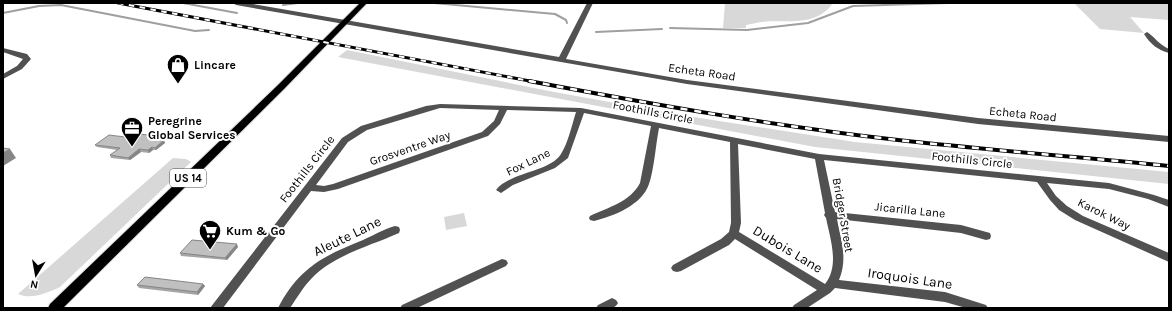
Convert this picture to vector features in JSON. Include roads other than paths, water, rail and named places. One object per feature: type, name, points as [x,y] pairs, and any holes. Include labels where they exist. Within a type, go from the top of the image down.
[{"type":"main road","name":"US 14","points":[[55,308],[346,23],[364,3]]},
{"type":"street","name":"Echeta Road","points":[[236,3],[687,82],[970,120],[1169,139]]},
{"type":"street","points":[[561,61],[590,3]]},
{"type":"street","points":[[1147,34],[1154,44],[1169,51]]},
{"type":"street","points":[[3,50],[24,56],[27,59],[18,69],[3,77]]},
{"type":"street","name":"Foothills Circle","points":[[216,308],[345,140],[364,128],[416,110],[440,106],[581,110],[819,157],[1109,186],[1151,197],[1169,204]]},
{"type":"street","name":"Grosventre Way","points":[[308,187],[324,189],[335,187],[486,134],[496,127],[504,107]]},
{"type":"street","name":"Fox Lane","points":[[501,190],[510,183],[552,166],[565,156],[581,110]]},
{"type":"street","points":[[594,218],[634,200],[642,192],[645,183],[655,124]]},
{"type":"street","name":"Dubois Lane","points":[[677,268],[725,242],[734,234],[736,223],[734,140]]},
{"type":"street","name":"Bridger Street","points":[[819,157],[838,251],[838,268],[829,286]]},
{"type":"street","name":"Karok Way","points":[[1040,179],[1058,203],[1079,218],[1169,258]]},
{"type":"street","name":"Jicarilla Lane","points":[[830,215],[961,229],[986,236]]},
{"type":"street","name":"Aleute Lane","points":[[284,308],[301,282],[325,261],[377,240],[395,230]]},
{"type":"street","name":"Dubois Lane","points":[[734,234],[829,286]]},
{"type":"street","points":[[406,308],[502,263]]},
{"type":"street","points":[[798,308],[829,286]]},
{"type":"street","name":"Iroquois Lane","points":[[829,286],[945,297],[982,308]]},
{"type":"waterway","points":[[183,3],[237,13]]},
{"type":"waterway","points":[[283,5],[298,3]]},
{"type":"waterway","points":[[434,3],[555,14],[566,20],[567,23]]},
{"type":"waterway","points":[[670,28],[747,30],[808,23],[853,6],[949,3]]},
{"type":"waterway","points":[[3,13],[39,6],[61,5],[195,31],[209,30]]},
{"type":"waterway","points":[[596,32],[662,29]]},
{"type":"railway","points":[[118,3],[535,82]]},
{"type":"railway","points":[[529,81],[713,114],[805,128],[898,140],[1169,166]]},
{"type":"place","name":"Lincare","points":[[178,84]]},
{"type":"place","name":"Peregrine Global Services","points":[[132,148]]},
{"type":"place","name":"Kum & Go","points":[[210,250]]}]
